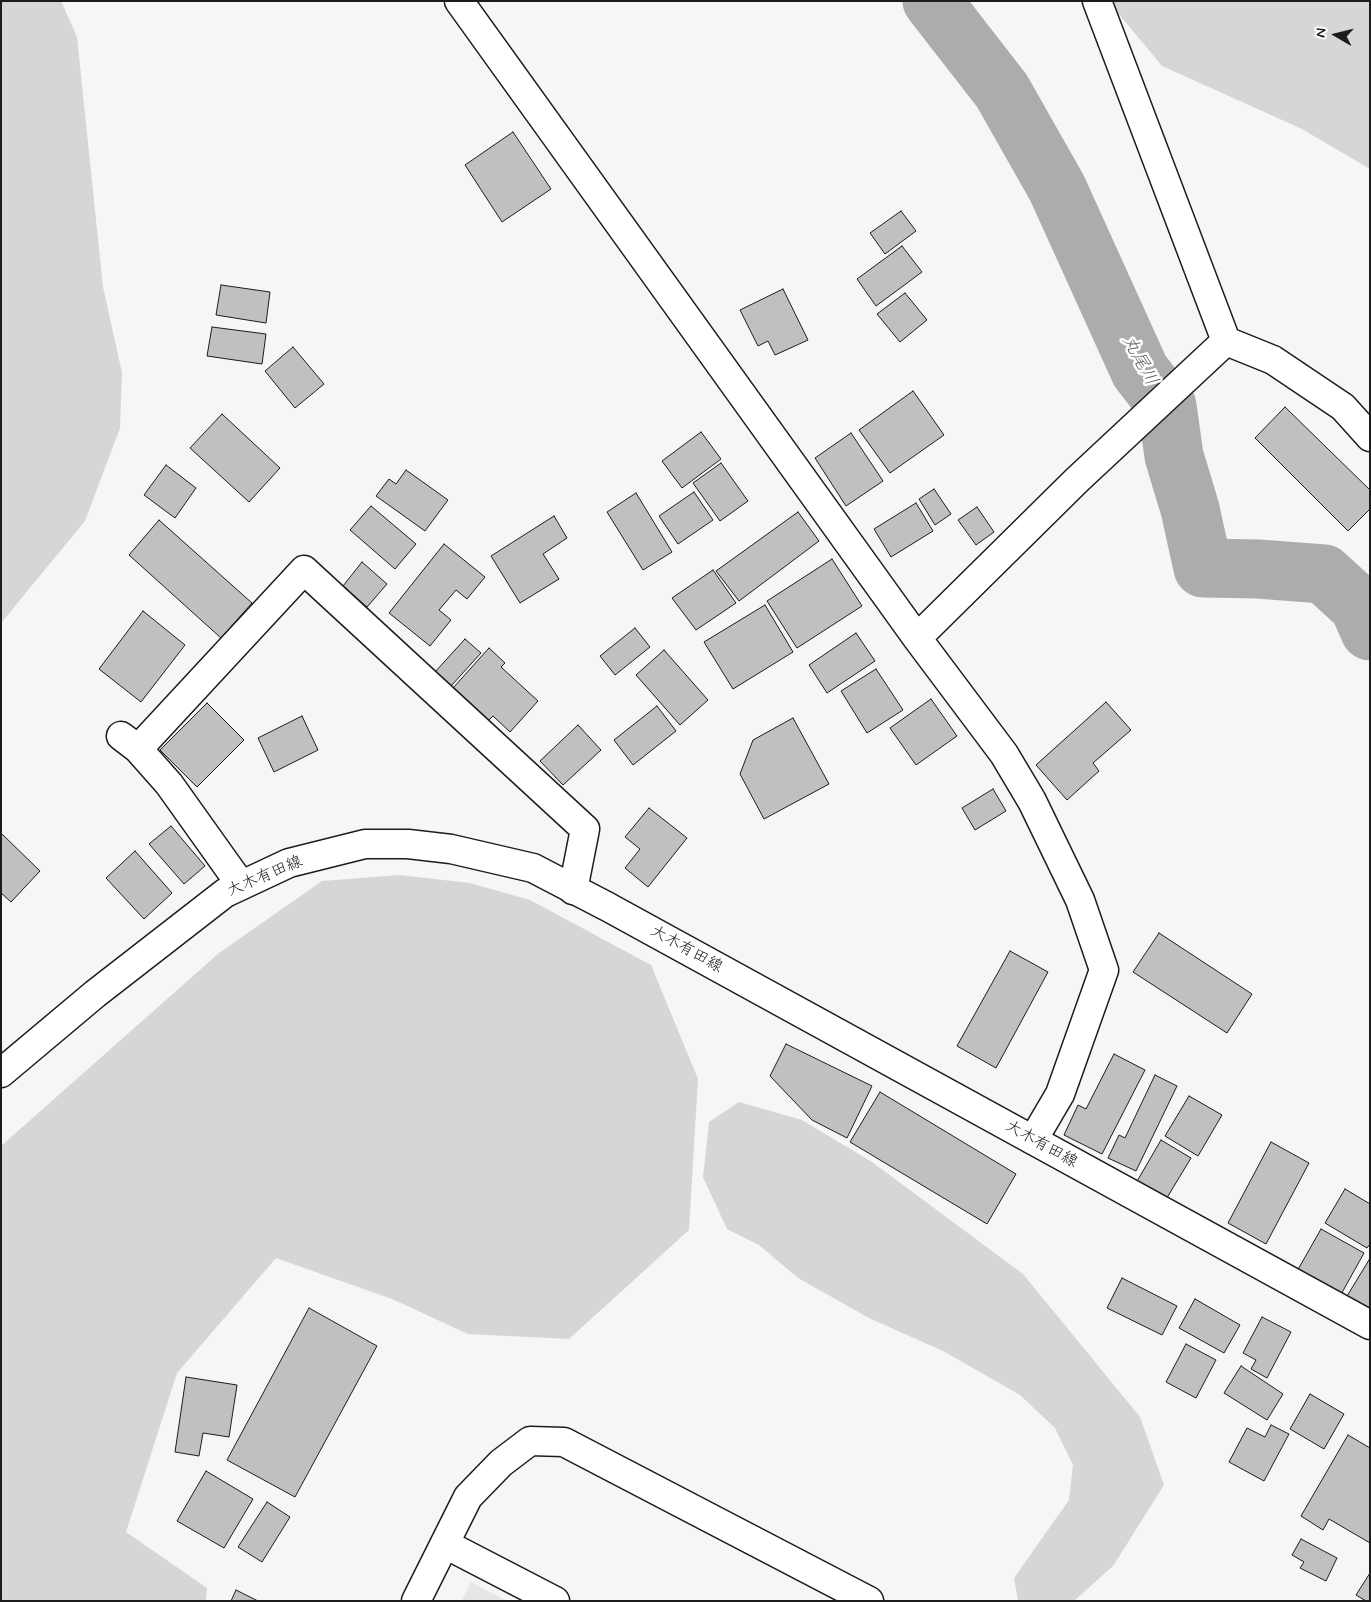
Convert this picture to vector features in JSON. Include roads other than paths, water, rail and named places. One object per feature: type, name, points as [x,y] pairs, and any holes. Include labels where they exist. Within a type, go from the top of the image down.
[{"type":"street","points":[[459,1],[917,638],[1004,754],[1032,801],[1080,900],[1104,970],[1060,1094],[1033,1140]]},
{"type":"street","points":[[1097,1],[1226,341],[1273,360],[1343,407],[1370,438]]},
{"type":"street","points":[[917,638],[1077,480],[1226,341]]},
{"type":"street","points":[[241,885],[168,784],[129,742],[304,570],[585,829],[573,890]]},
{"type":"street","name":"大木有田線","points":[[1,1072],[95,994],[225,892],[289,863],[365,844],[408,844],[451,849],[533,868],[1370,1325]]},
{"type":"street","points":[[416,1601],[468,1497],[501,1463],[530,1441],[564,1442],[869,1601]]},
{"type":"street","points":[[445,1544],[555,1601]]},
{"type":"waterway","name":"丸尾川","points":[[932,1],[1002,91],[1057,188],[1140,371],[1167,406],[1174,456],[1190,509],[1203,568],[1258,569],[1324,574],[1359,606],[1370,631]]}]
